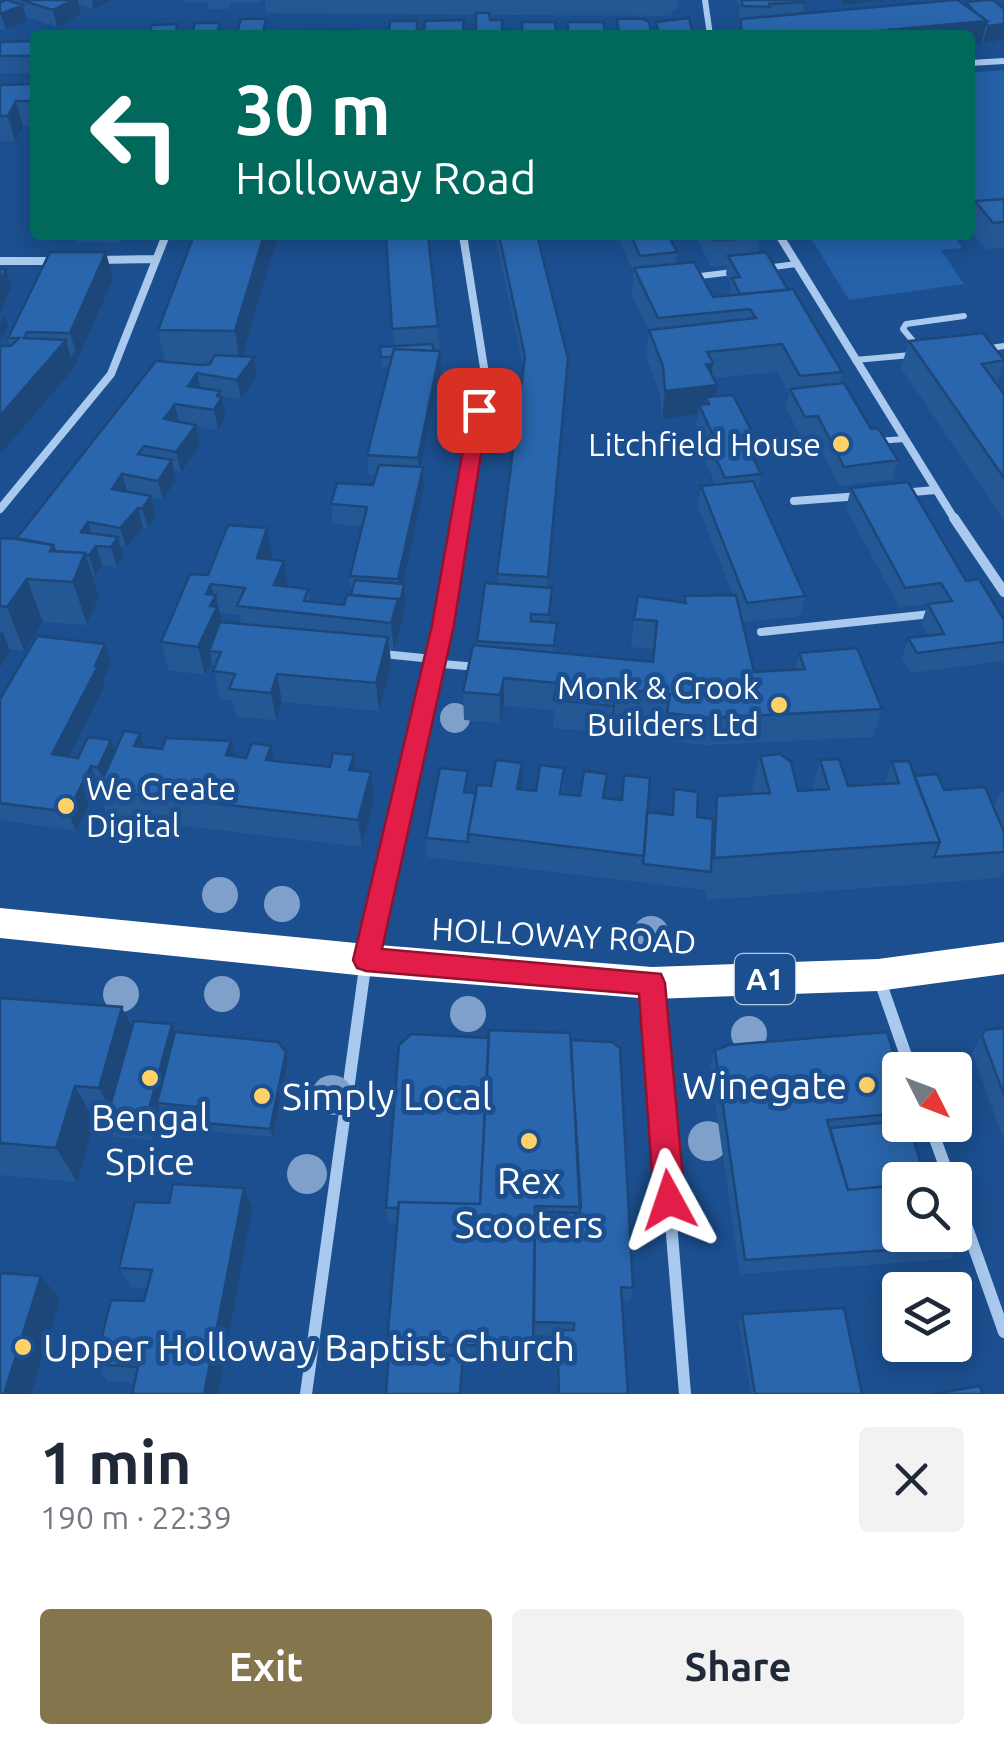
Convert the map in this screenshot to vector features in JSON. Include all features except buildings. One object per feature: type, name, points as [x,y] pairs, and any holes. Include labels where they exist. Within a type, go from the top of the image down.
[{"type":"highway","name":"HOLLOWAY ROAD","points":[[0,922],[366,960],[652,983],[878,975],[1004,958]]},
{"type":"street","points":[[705,0],[709,30]]},
{"type":"street","points":[[975,63],[1004,60]]},
{"type":"street","points":[[0,510],[111,374],[164,240]]},
{"type":"street","points":[[306,1394],[366,960],[443,625],[485,374],[464,240]]},
{"type":"street","points":[[782,240],[935,490],[1004,592]]},
{"type":"street","points":[[78,260],[156,260]]},
{"type":"street","points":[[0,262],[58,261]]},
{"type":"street","points":[[882,494],[935,490]]},
{"type":"street","points":[[794,501],[865,496]]},
{"type":"street","points":[[878,975],[905,1052]]},
{"type":"street","points":[[652,983],[685,1394]]},
{"type":"street","points":[[972,1242],[1004,1332]]},
{"type":"lane","points":[[758,269],[796,264]]},
{"type":"lane","points":[[682,278],[739,271]]},
{"type":"lane","points":[[855,360],[924,354],[902,329],[906,324],[964,316]]},
{"type":"lane","points":[[975,350],[1004,346]]},
{"type":"lane","points":[[862,442],[904,438]]},
{"type":"lane","points":[[776,450],[820,446]]},
{"type":"lane","points":[[760,632],[940,614]]},
{"type":"lane","points":[[378,653],[487,668]]},
{"type":"shaded area","points":[[1004,70],[1004,211],[975,214],[975,73]]},
{"type":"shaded area","points":[[812,240],[956,240],[962,248],[941,250],[964,284],[849,300]]},
{"type":"place","name":"Litchfield House","points":[[841,444]]},
{"type":"place","name":"Monk & Crook Builders Ltd","points":[[779,705]]},
{"type":"place","name":"We Create Digital","points":[[66,806]]},
{"type":"place","name":"Bengal Spice","points":[[150,1078]]},
{"type":"place","name":"Winegate","points":[[867,1085]]},
{"type":"place","name":"Simply Local","points":[[262,1096]]},
{"type":"place","name":"Rex Scooters","points":[[529,1141]]},
{"type":"place","name":"Upper Holloway Baptist Church","points":[[23,1347]]},
{"type":"route","points":[[479,410],[443,625],[431,663],[366,960],[652,983],[669,1200]]}]
